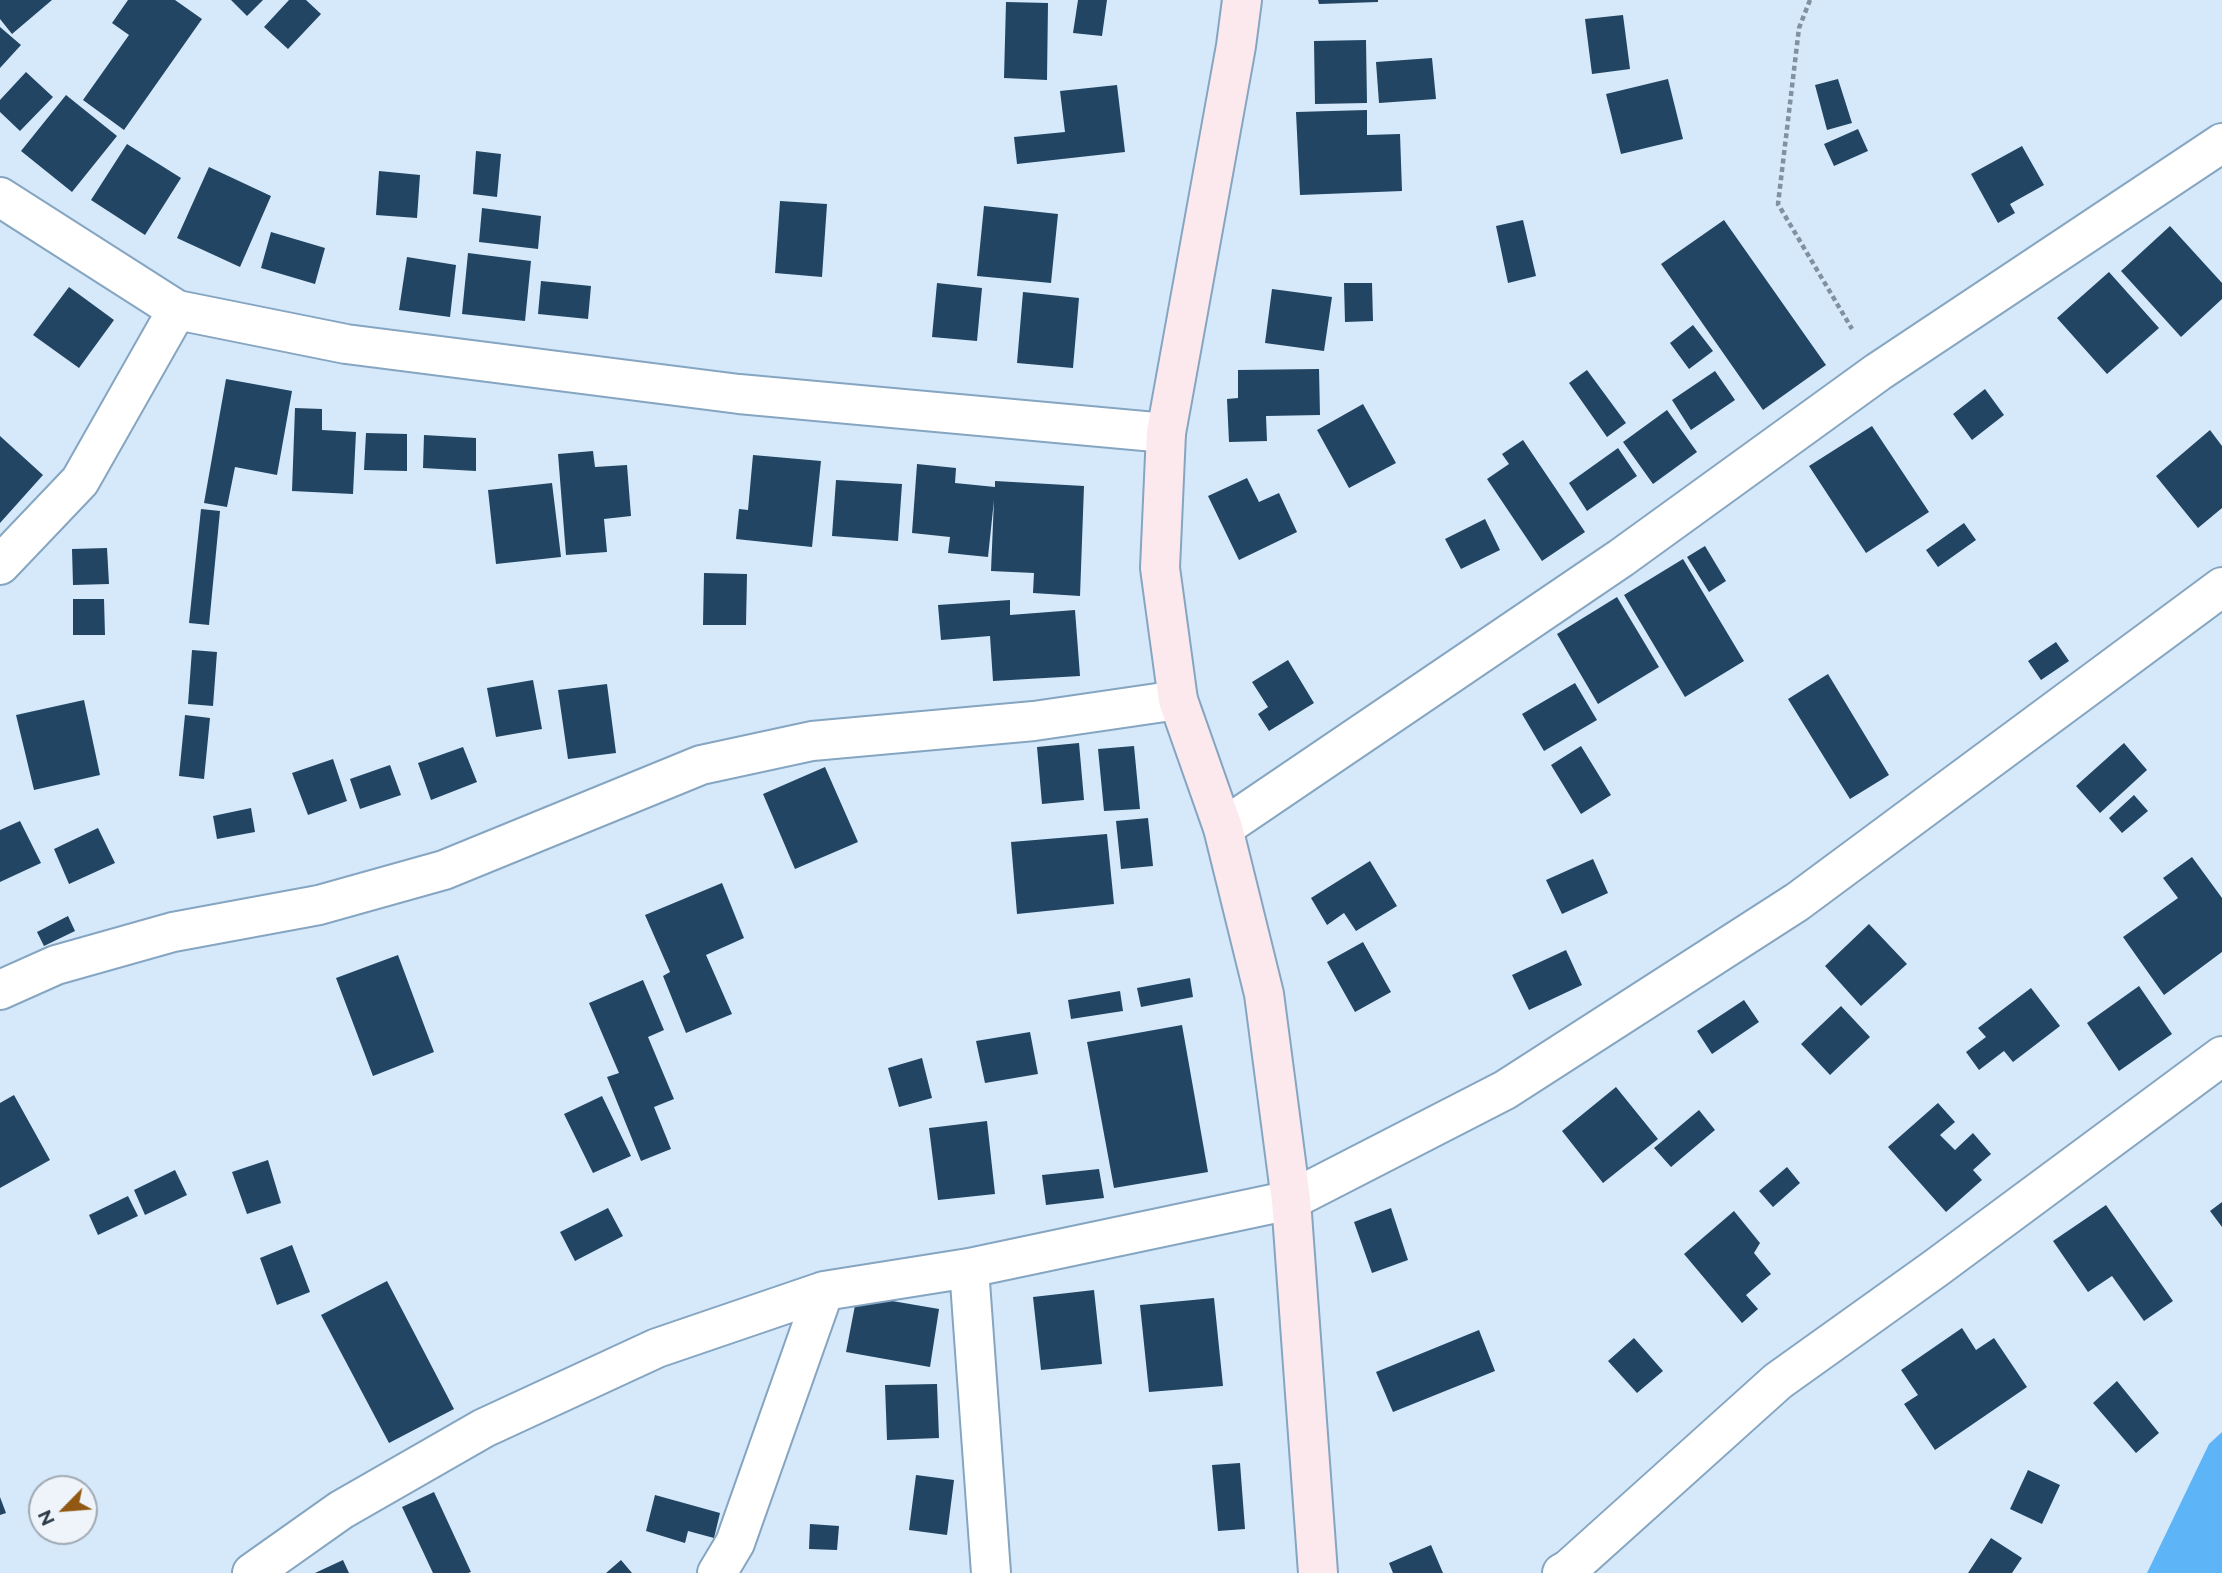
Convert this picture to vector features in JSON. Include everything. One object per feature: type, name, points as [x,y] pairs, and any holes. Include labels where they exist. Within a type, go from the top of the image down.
[{"type":"street","points":[[1242,0],[1166,433],[1160,568],[1178,700],[1223,828],[1264,994],[1291,1200],[1318,1573]]},
{"type":"street","points":[[1223,828],[1621,558],[1878,372],[2222,143]]},
{"type":"street","points":[[0,197],[177,310],[346,344],[739,394],[1166,433]]},
{"type":"street","points":[[0,565],[80,481],[177,310]]},
{"type":"street","points":[[252,1573],[341,1510],[484,1428],[657,1348],[824,1291],[969,1268],[1291,1200],[1505,1090],[1797,902],[2222,587]]},
{"type":"street","points":[[0,990],[56,965],[173,932],[319,905],[444,870],[701,765],[812,741],[1034,721],[1178,700]]},
{"type":"street","points":[[1562,1573],[1778,1381],[1936,1268],[2222,1056]]},
{"type":"street","points":[[969,1268],[991,1573]]},
{"type":"street","points":[[717,1573],[735,1543],[824,1291]]},
{"type":"path","points":[[1810,0],[1799,28],[1778,204],[1878,372]]},
{"type":"water","points":[[2222,1432],[2222,1573],[2147,1573],[2209,1444]]},
{"type":"building","points":[[0,0],[52,0],[12,34],[0,19]]},
{"type":"building","points":[[128,0],[175,0],[202,19],[124,130],[83,100],[129,35],[112,23]]},
{"type":"building","points":[[231,0],[263,0],[247,16]]},
{"type":"building","points":[[289,0],[306,0],[321,14],[288,49],[264,27]]},
{"type":"building","points":[[1078,0],[1107,0],[1102,36],[1073,33]]},
{"type":"building","points":[[1318,0],[1378,0],[1378,2],[1319,4]]},
{"type":"building","points":[[1006,2],[1048,3],[1047,80],[1004,78]]},
{"type":"building","points":[[1623,15],[1630,69],[1592,74],[1585,19]]},
{"type":"building","points":[[0,27],[21,45],[0,68]]},
{"type":"building","points":[[1366,40],[1367,103],[1315,104],[1314,41]]},
{"type":"building","points":[[1432,58],[1436,99],[1379,103],[1376,62]]},
{"type":"building","points":[[26,72],[53,97],[20,131],[0,112],[0,100]]},
{"type":"building","points":[[1668,79],[1683,139],[1621,154],[1606,94]]},
{"type":"building","points":[[1838,79],[1852,123],[1827,130],[1815,85]]},
{"type":"building","points":[[1117,85],[1125,152],[1017,164],[1014,137],[1065,132],[1060,91]]},
{"type":"building","points":[[66,95],[117,136],[72,192],[21,151]]},
{"type":"building","points":[[1367,110],[1367,135],[1400,134],[1402,191],[1300,195],[1296,112]]},
{"type":"building","points":[[1858,129],[1868,151],[1834,166],[1824,144]]},
{"type":"building","points":[[127,144],[181,178],[145,235],[91,200]]},
{"type":"building","points":[[2022,146],[2044,185],[2010,204],[2015,213],[1998,223],[1971,174]]},
{"type":"building","points":[[476,151],[501,154],[497,197],[473,194]]},
{"type":"building","points":[[209,167],[271,196],[240,267],[177,238]]},
{"type":"building","points":[[379,171],[420,175],[417,218],[376,215]]},
{"type":"building","points":[[780,201],[827,204],[822,277],[775,273]]},
{"type":"building","points":[[984,206],[1058,214],[1051,283],[977,276]]},
{"type":"building","points":[[482,208],[541,216],[538,249],[479,242]]},
{"type":"building","points":[[1523,220],[1536,276],[1508,283],[1496,226]]},
{"type":"building","points":[[1724,220],[1826,365],[1763,410],[1661,264]]},
{"type":"building","points":[[2170,226],[2222,283],[2222,299],[2181,337],[2121,271]]},
{"type":"building","points":[[271,232],[325,248],[315,284],[261,268]]},
{"type":"building","points":[[468,253],[531,261],[525,321],[462,314]]},
{"type":"building","points":[[407,257],[456,265],[450,317],[399,310]]},
{"type":"building","points":[[2109,272],[2159,328],[2107,374],[2057,318]]},
{"type":"building","points":[[541,281],[591,286],[588,319],[538,314]]},
{"type":"building","points":[[937,283],[982,288],[977,341],[932,337]]},
{"type":"building","points":[[1344,283],[1372,283],[1373,321],[1345,322]]},
{"type":"building","points":[[69,287],[114,320],[79,368],[33,335]]},
{"type":"building","points":[[1272,289],[1332,297],[1324,351],[1265,343]]},
{"type":"building","points":[[1023,292],[1079,298],[1073,368],[1017,363]]},
{"type":"building","points":[[1693,325],[1713,351],[1689,369],[1670,343]]},
{"type":"building","points":[[1319,369],[1320,415],[1266,416],[1267,441],[1229,442],[1227,399],[1238,398],[1238,370]]},
{"type":"building","points":[[1587,370],[1626,423],[1607,437],[1569,383]]},
{"type":"building","points":[[1715,371],[1735,400],[1691,430],[1672,400]]},
{"type":"building","points":[[226,379],[292,391],[277,475],[235,467],[227,507],[204,503]]},
{"type":"building","points":[[1985,389],[2004,415],[1972,440],[1953,414]]},
{"type":"building","points":[[1363,404],[1396,463],[1349,488],[1317,430]]},
{"type":"building","points":[[295,408],[322,409],[322,430],[356,432],[353,494],[292,491]]},
{"type":"building","points":[[1667,410],[1697,452],[1653,484],[1623,442]]},
{"type":"building","points":[[1872,426],[1929,512],[1866,553],[1809,466]]},
{"type":"building","points":[[2210,430],[2222,446],[2222,508],[2198,528],[2156,476]]},
{"type":"building","points":[[366,433],[407,434],[407,471],[364,470]]},
{"type":"building","points":[[424,435],[476,438],[476,471],[423,468]]},
{"type":"building","points":[[0,436],[43,475],[0,523]]},
{"type":"building","points":[[1523,440],[1585,532],[1542,561],[1487,479],[1509,464],[1502,454]]},
{"type":"building","points":[[1618,448],[1637,476],[1587,511],[1569,483]]},
{"type":"building","points":[[593,451],[595,467],[627,465],[631,516],[604,519],[607,552],[566,555],[558,454]]},
{"type":"building","points":[[753,455],[821,461],[812,547],[736,539],[739,509],[748,510]]},
{"type":"building","points":[[917,464],[956,468],[955,483],[995,487],[995,481],[1084,486],[1080,596],[1033,593],[1034,573],[991,571],[994,500],[988,557],[948,553],[950,537],[912,533]]},
{"type":"building","points":[[1247,478],[1259,502],[1279,493],[1297,532],[1239,560],[1208,496]]},
{"type":"building","points":[[836,480],[902,484],[898,541],[832,536]]},
{"type":"building","points":[[552,483],[561,557],[496,564],[488,490]]},
{"type":"building","points":[[201,509],[220,511],[209,625],[189,623]]},
{"type":"building","points":[[1485,519],[1500,550],[1461,569],[1445,539]]},
{"type":"building","points":[[1964,523],[1976,540],[1938,567],[1926,550]]},
{"type":"building","points":[[1705,546],[1726,581],[1709,592],[1687,557]]},
{"type":"building","points":[[107,548],[109,584],[73,585],[72,549]]},
{"type":"building","points":[[1683,559],[1744,661],[1685,697],[1624,595]]},
{"type":"building","points":[[704,573],[747,574],[746,625],[703,625]]},
{"type":"building","points":[[1617,597],[1659,667],[1598,704],[1557,634]]},
{"type":"building","points":[[73,599],[104,599],[105,635],[73,635]]},
{"type":"building","points":[[1010,600],[1010,615],[1075,610],[1080,676],[993,681],[990,636],[941,640],[938,605]]},
{"type":"building","points":[[2056,642],[2069,661],[2041,680],[2028,661]]},
{"type":"building","points":[[192,650],[217,652],[213,706],[188,704]]},
{"type":"building","points":[[1288,660],[1314,703],[1269,731],[1258,714],[1268,707],[1252,682]]},
{"type":"building","points":[[1828,674],[1889,775],[1850,799],[1788,699]]},
{"type":"building","points":[[533,680],[542,729],[496,737],[487,688]]},
{"type":"building","points":[[1575,683],[1597,720],[1544,751],[1522,714]]},
{"type":"building","points":[[607,684],[616,753],[568,759],[558,690]]},
{"type":"building","points":[[84,700],[100,775],[34,790],[16,715]]},
{"type":"building","points":[[185,715],[210,718],[204,779],[179,776]]},
{"type":"building","points":[[1079,743],[1084,800],[1042,804],[1037,747]]},
{"type":"building","points":[[2124,743],[2147,770],[2100,813],[2076,786]]},
{"type":"building","points":[[1134,746],[1140,809],[1104,811],[1098,749]]},
{"type":"building","points":[[1581,746],[1611,795],[1581,814],[1551,765]]},
{"type":"building","points":[[463,747],[477,782],[431,800],[418,763]]},
{"type":"building","points":[[333,759],[347,801],[308,815],[292,773]]},
{"type":"building","points":[[390,765],[401,795],[360,809],[350,779]]},
{"type":"building","points":[[825,767],[858,842],[795,869],[763,794]]},
{"type":"building","points":[[2134,795],[2148,811],[2122,833],[2109,818]]},
{"type":"building","points":[[251,808],[255,832],[217,839],[213,816]]},
{"type":"building","points":[[1148,818],[1153,866],[1121,869],[1116,821]]},
{"type":"building","points":[[20,821],[41,863],[0,882],[0,830]]},
{"type":"building","points":[[98,828],[115,863],[69,884],[54,849]]},
{"type":"building","points":[[1107,834],[1114,904],[1017,914],[1011,842]]},
{"type":"building","points":[[2192,857],[2222,898],[2222,952],[2164,995],[2123,937],[2178,898],[2163,878]]},
{"type":"building","points":[[1593,859],[1608,893],[1562,914],[1546,880]]},
{"type":"building","points":[[1370,861],[1397,906],[1356,931],[1344,913],[1327,925],[1311,898]]},
{"type":"building","points":[[722,883],[744,938],[706,955],[732,1014],[686,1033],[663,976],[670,972],[645,915]]},
{"type":"building","points":[[68,916],[75,931],[44,946],[37,932]]},
{"type":"building","points":[[1869,924],[1907,964],[1861,1006],[1825,966]]},
{"type":"building","points":[[1363,942],[1391,992],[1355,1012],[1327,962]]},
{"type":"building","points":[[1566,950],[1582,985],[1529,1010],[1512,975]]},
{"type":"building","points":[[398,955],[434,1052],[373,1076],[336,978]]},
{"type":"building","points":[[1190,978],[1193,997],[1141,1007],[1137,988]]},
{"type":"building","points":[[643,980],[664,1030],[648,1037],[674,1099],[654,1107],[671,1149],[641,1161],[607,1077],[619,1073],[589,1003]]},
{"type":"building","points":[[2139,986],[2172,1034],[2119,1071],[2087,1023]]},
{"type":"building","points":[[2031,988],[2060,1026],[2013,1062],[2004,1051],[1979,1070],[1966,1052],[1986,1037],[1978,1028]]},
{"type":"building","points":[[1120,991],[1123,1011],[1071,1019],[1068,1000]]},
{"type":"building","points":[[1744,1000],[1759,1022],[1712,1054],[1697,1031]]},
{"type":"building","points":[[1841,1006],[1870,1037],[1830,1075],[1801,1044]]},
{"type":"building","points":[[1182,1025],[1208,1172],[1114,1188],[1087,1042]]},
{"type":"building","points":[[1030,1032],[1038,1074],[985,1083],[976,1041]]},
{"type":"building","points":[[922,1058],[932,1098],[899,1107],[888,1068]]},
{"type":"building","points":[[1616,1087],[1658,1139],[1603,1183],[1562,1131]]},
{"type":"building","points":[[14,1095],[50,1160],[0,1188],[0,1103]]},
{"type":"building","points":[[602,1096],[631,1156],[593,1173],[564,1114]]},
{"type":"building","points":[[1938,1103],[1955,1122],[1940,1135],[1955,1150],[1973,1133],[1991,1154],[1973,1170],[1982,1180],[1946,1212],[1888,1147]]},
{"type":"building","points":[[1699,1110],[1715,1130],[1671,1167],[1654,1148]]},
{"type":"building","points":[[987,1121],[995,1194],[938,1200],[929,1128]]},
{"type":"building","points":[[268,1160],[281,1203],[247,1214],[232,1172]]},
{"type":"building","points":[[1787,1167],[1800,1183],[1773,1207],[1759,1191]]},
{"type":"building","points":[[1099,1169],[1104,1198],[1046,1205],[1042,1175]]},
{"type":"building","points":[[175,1170],[187,1195],[145,1215],[134,1190]]},
{"type":"building","points":[[128,1196],[138,1216],[98,1235],[89,1215]]},
{"type":"building","points":[[2222,1202],[2222,1227],[2210,1211]]},
{"type":"building","points":[[2106,1205],[2173,1301],[2144,1321],[2112,1276],[2088,1292],[2053,1241]]},
{"type":"building","points":[[608,1208],[623,1236],[575,1261],[560,1232]]},
{"type":"building","points":[[1391,1208],[1408,1260],[1372,1273],[1354,1222]]},
{"type":"building","points":[[1734,1211],[1760,1243],[1754,1253],[1771,1274],[1746,1295],[1758,1309],[1742,1323],[1684,1254]]},
{"type":"building","points":[[292,1245],[310,1292],[277,1305],[260,1258]]},
{"type":"building","points":[[387,1281],[454,1409],[389,1443],[321,1315]]},
{"type":"building","points":[[1094,1290],[1102,1364],[1041,1370],[1033,1297]]},
{"type":"building","points":[[857,1295],[939,1309],[930,1367],[846,1352]]},
{"type":"building","points":[[1214,1298],[1223,1386],[1149,1392],[1140,1305]]},
{"type":"building","points":[[1962,1328],[1976,1350],[1994,1338],[2027,1387],[1935,1450],[1904,1404],[1918,1395],[1901,1370]]},
{"type":"building","points":[[1479,1330],[1495,1371],[1393,1412],[1376,1372]]},
{"type":"building","points":[[1634,1338],[1663,1371],[1637,1393],[1608,1361]]},
{"type":"building","points":[[2117,1381],[2159,1433],[2136,1453],[2093,1403]]},
{"type":"building","points":[[937,1384],[939,1438],[887,1440],[885,1385]]},
{"type":"building","points":[[1240,1463],[1245,1529],[1218,1531],[1212,1465]]},
{"type":"building","points":[[2028,1470],[2060,1485],[2042,1524],[2010,1509]]},
{"type":"building","points":[[916,1475],[954,1480],[947,1535],[909,1530]]},
{"type":"building","points":[[434,1492],[471,1572],[433,1573],[402,1507]]},
{"type":"building","points":[[655,1495],[720,1513],[714,1538],[688,1531],[685,1543],[646,1531]]},
{"type":"building","points":[[0,1497],[6,1513],[0,1515]]},
{"type":"building","points":[[810,1524],[839,1526],[837,1550],[809,1549]]},
{"type":"building","points":[[1991,1538],[2022,1558],[2012,1573],[1968,1573]]},
{"type":"building","points":[[1431,1545],[1443,1573],[1393,1573],[1389,1563]]},
{"type":"building","points":[[343,1560],[349,1573],[315,1573]]},
{"type":"building","points":[[621,1560],[632,1573],[606,1573]]}]
